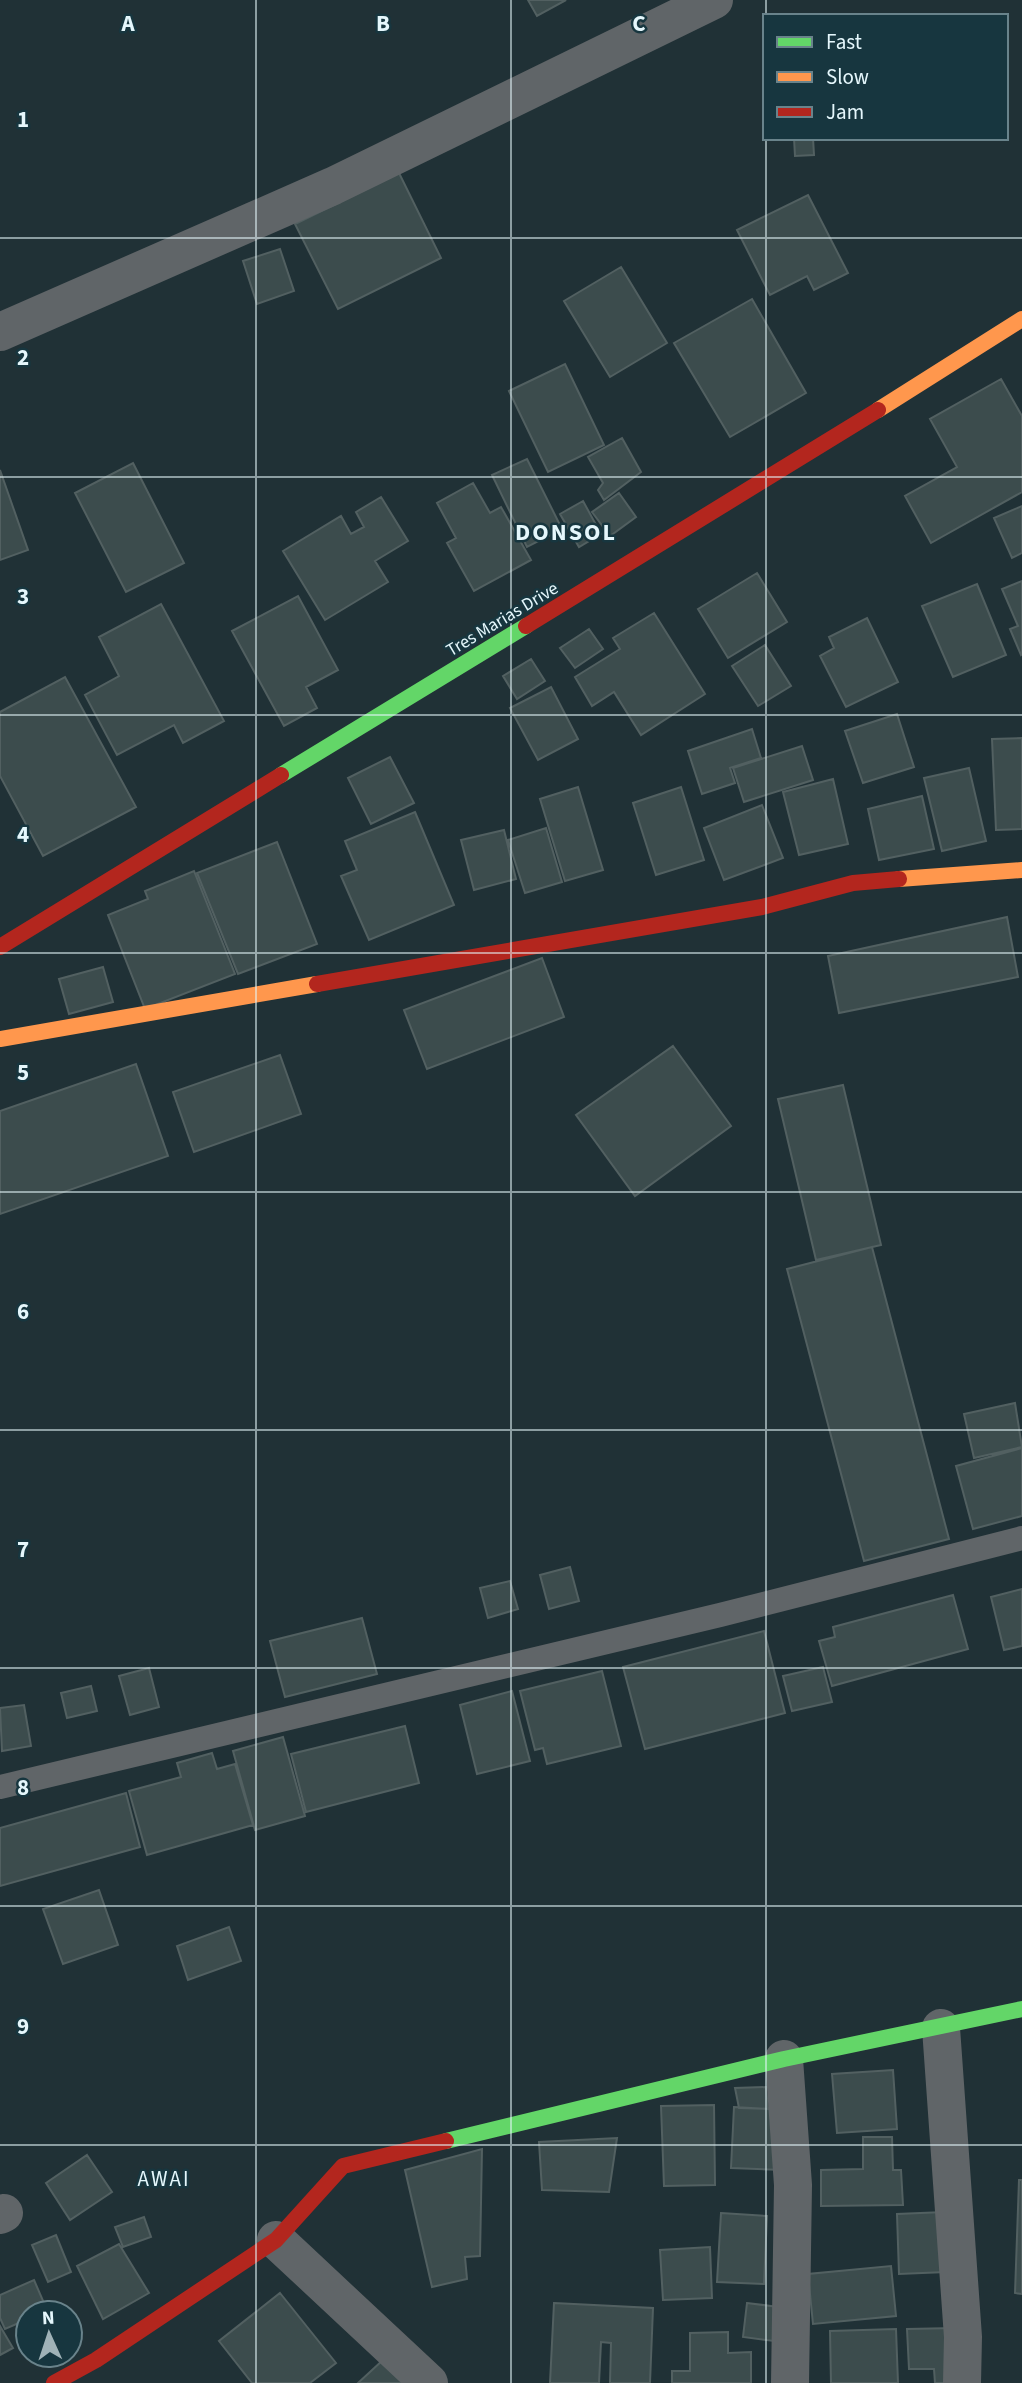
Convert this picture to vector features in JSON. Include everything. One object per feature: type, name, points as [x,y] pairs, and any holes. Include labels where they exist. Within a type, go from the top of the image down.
[{"type":"street","points":[[0,332],[333,186],[714,0]]},
{"type":"street","name":"Tres Marias Drive","points":[[0,947],[799,460],[1022,319]]},
{"type":"street","points":[[0,1039],[762,907],[853,883],[1022,870]]},
{"type":"street","points":[[54,2383],[96,2360],[276,2240],[344,2166],[784,2059],[1022,2009]]},
{"type":"street","points":[[941,2028],[963,2337],[962,2383]]},
{"type":"street","points":[[784,2059],[793,2185],[790,2383]]},
{"type":"street","points":[[276,2240],[429,2383]]},
{"type":"lane","points":[[0,1787],[720,1615],[1022,1538]]},
{"type":"building","points":[[528,0],[566,0],[537,16]]},
{"type":"building","points":[[794,140],[813,140],[814,155],[795,156]]},
{"type":"building","points":[[399,173],[441,258],[338,309],[295,224]]},
{"type":"building","points":[[808,195],[848,273],[814,290],[807,276],[770,295],[737,230]]},
{"type":"building","points":[[280,249],[294,291],[257,304],[243,261]]},
{"type":"building","points":[[621,267],[667,343],[610,377],[564,301]]},
{"type":"building","points":[[752,299],[806,393],[730,437],[674,343]]},
{"type":"building","points":[[565,364],[604,445],[548,472],[509,391]]},
{"type":"building","points":[[1001,379],[1022,416],[1022,492],[931,543],[905,496],[957,467],[930,419]]},
{"type":"building","points":[[622,438],[641,472],[604,500],[598,490],[603,483],[588,457]]},
{"type":"building","points":[[527,459],[562,529],[527,547],[492,475]]},
{"type":"building","points":[[133,463],[184,563],[126,592],[75,493]]},
{"type":"building","points":[[0,470],[28,550],[0,560]]},
{"type":"building","points":[[473,483],[490,513],[501,507],[531,560],[474,591],[447,543],[456,538],[437,503]]},
{"type":"building","points":[[619,493],[636,517],[610,536],[592,512]]},
{"type":"building","points":[[381,497],[408,541],[375,561],[388,582],[325,620],[283,551],[341,516],[351,534],[364,527],[356,512]]},
{"type":"building","points":[[583,501],[601,534],[579,547],[560,514]]},
{"type":"building","points":[[1022,506],[1022,553],[1012,558],[994,518]]},
{"type":"building","points":[[757,573],[787,622],[728,658],[698,609]]},
{"type":"building","points":[[1022,581],[1021,655],[1010,629],[1018,626],[1002,589]]},
{"type":"building","points":[[977,584],[1006,655],[953,677],[922,606]]},
{"type":"building","points":[[298,596],[338,670],[306,687],[317,708],[284,726],[232,631]]},
{"type":"building","points":[[161,604],[224,721],[183,743],[174,725],[117,755],[85,695],[119,676],[99,637]]},
{"type":"building","points":[[654,613],[705,694],[641,735],[614,692],[592,706],[575,677],[620,649],[613,638]]},
{"type":"building","points":[[867,618],[898,682],[846,707],[820,656],[834,648],[829,637]]},
{"type":"building","points":[[589,629],[603,649],[575,668],[560,648]]},
{"type":"building","points":[[765,645],[791,686],[758,706],[732,666]]},
{"type":"building","points":[[531,659],[545,681],[517,699],[503,676]]},
{"type":"building","points":[[65,677],[136,807],[43,856],[0,776],[0,712]]},
{"type":"building","points":[[551,687],[578,739],[538,760],[510,708]]},
{"type":"building","points":[[897,714],[914,767],[863,783],[845,731]]},
{"type":"building","points":[[752,729],[761,758],[730,768],[735,783],[702,794],[688,751]]},
{"type":"building","points":[[1022,738],[1022,829],[996,830],[992,739]]},
{"type":"building","points":[[802,746],[813,780],[744,802],[733,768]]},
{"type":"building","points":[[390,757],[414,803],[371,824],[348,778]]},
{"type":"building","points":[[969,768],[986,841],[942,851],[924,778]]},
{"type":"building","points":[[833,779],[848,844],[799,855],[783,792]]},
{"type":"building","points":[[578,787],[603,870],[565,881],[540,799]]},
{"type":"building","points":[[681,787],[704,860],[656,875],[633,803]]},
{"type":"building","points":[[922,796],[934,849],[879,860],[868,809]]},
{"type":"building","points":[[762,805],[783,858],[724,880],[704,828]]},
{"type":"building","points":[[415,812],[454,905],[369,940],[341,876],[357,870],[345,841]]},
{"type":"building","points":[[546,828],[562,882],[525,893],[508,840]]},
{"type":"building","points":[[504,830],[516,879],[474,890],[461,840]]},
{"type":"building","points":[[277,842],[317,944],[238,974],[197,873]]},
{"type":"building","points":[[194,871],[235,974],[145,1009],[108,915],[148,899],[145,891]]},
{"type":"building","points":[[1007,917],[1018,977],[839,1013],[828,956]]},
{"type":"building","points":[[542,958],[564,1017],[427,1069],[404,1010]]},
{"type":"building","points":[[103,967],[113,1002],[69,1014],[59,979]]},
{"type":"building","points":[[673,1046],[731,1126],[635,1196],[576,1115]]},
{"type":"building","points":[[280,1055],[301,1114],[194,1152],[173,1092]]},
{"type":"building","points":[[136,1064],[168,1156],[0,1214],[0,1111]]},
{"type":"building","points":[[843,1085],[881,1245],[816,1260],[778,1099]]},
{"type":"building","points":[[872,1247],[949,1539],[864,1561],[787,1269]]},
{"type":"building","points":[[1015,1403],[1022,1447],[974,1458],[964,1414]]},
{"type":"building","points":[[1022,1448],[1022,1516],[973,1529],[956,1466]]},
{"type":"building","points":[[570,1567],[579,1601],[549,1609],[540,1575]]},
{"type":"building","points":[[510,1581],[518,1609],[488,1618],[480,1588]]},
{"type":"building","points":[[1022,1589],[1022,1646],[1004,1650],[991,1597]]},
{"type":"building","points":[[953,1595],[968,1649],[832,1686],[819,1641],[835,1637],[833,1627]]},
{"type":"building","points":[[362,1618],[377,1674],[285,1697],[270,1641]]},
{"type":"building","points":[[764,1631],[785,1713],[645,1749],[623,1667]]},
{"type":"building","points":[[823,1667],[832,1702],[792,1711],[783,1676]]},
{"type":"building","points":[[149,1668],[159,1707],[130,1715],[119,1676]]},
{"type":"building","points":[[602,1671],[621,1746],[547,1764],[543,1748],[535,1750],[520,1691]]},
{"type":"building","points":[[91,1686],[97,1711],[67,1718],[61,1693]]},
{"type":"building","points":[[512,1691],[530,1761],[477,1774],[460,1705]]},
{"type":"building","points":[[24,1705],[31,1746],[2,1751],[0,1708]]},
{"type":"building","points":[[405,1726],[419,1783],[306,1812],[291,1754]]},
{"type":"building","points":[[283,1737],[305,1816],[255,1830],[233,1751]]},
{"type":"building","points":[[212,1753],[217,1769],[235,1764],[253,1825],[147,1855],[129,1791],[181,1777],[177,1763]]},
{"type":"building","points":[[126,1793],[140,1847],[0,1886],[0,1828]]},
{"type":"building","points":[[99,1890],[118,1945],[63,1964],[43,1909]]},
{"type":"building","points":[[229,1927],[241,1961],[188,1980],[177,1946]]},
{"type":"building","points":[[893,2070],[897,2129],[837,2133],[832,2074]]},
{"type":"building","points":[[766,2087],[768,2109],[739,2108],[735,2088]]},
{"type":"building","points":[[714,2105],[715,2185],[664,2186],[661,2106]]},
{"type":"building","points":[[734,2107],[786,2110],[783,2170],[731,2168]]},
{"type":"building","points":[[863,2137],[892,2137],[893,2170],[901,2170],[903,2205],[821,2206],[821,2170],[863,2169]]},
{"type":"building","points":[[617,2138],[609,2192],[542,2190],[539,2142]]},
{"type":"building","points":[[482,2149],[480,2256],[465,2257],[467,2279],[432,2287],[405,2170]]},
{"type":"building","points":[[87,2155],[112,2192],[70,2220],[46,2183]]},
{"type":"building","points":[[1019,2180],[1022,2180],[1022,2294],[1015,2293]]},
{"type":"building","points":[[944,2212],[946,2272],[899,2274],[897,2214]]},
{"type":"building","points":[[721,2213],[767,2216],[764,2284],[717,2282]]},
{"type":"building","points":[[144,2217],[151,2237],[123,2247],[115,2227]]},
{"type":"building","points":[[56,2235],[71,2272],[48,2282],[32,2245]]},
{"type":"building","points":[[119,2244],[149,2293],[103,2319],[77,2266]]},
{"type":"building","points":[[710,2247],[712,2298],[663,2300],[660,2250]]},
{"type":"building","points":[[891,2266],[896,2316],[813,2324],[808,2274]]},
{"type":"building","points":[[34,2280],[42,2299],[14,2299],[14,2325],[5,2329],[0,2318],[0,2295]]},
{"type":"building","points":[[280,2293],[336,2363],[310,2383],[252,2383],[219,2341]]},
{"type":"building","points":[[554,2303],[653,2308],[650,2383],[610,2383],[611,2343],[601,2342],[599,2383],[550,2383]]},
{"type":"building","points":[[747,2303],[779,2307],[774,2341],[743,2337]]},
{"type":"building","points":[[0,2326],[13,2348],[0,2355]]},
{"type":"building","points":[[955,2328],[957,2383],[935,2383],[934,2369],[909,2369],[907,2329]]},
{"type":"building","points":[[896,2329],[898,2383],[831,2383],[830,2331]]},
{"type":"building","points":[[728,2332],[728,2353],[751,2352],[751,2383],[672,2383],[672,2371],[690,2371],[690,2333]]},
{"type":"building","points":[[383,2360],[404,2383],[358,2383]]},
{"type":"traffic: fast","points":[[281,775],[526,626]]},
{"type":"traffic: fast","points":[[446,2141],[784,2059],[1022,2009]]},
{"type":"traffic: slow","points":[[878,410],[1022,319]]},
{"type":"traffic: slow","points":[[899,879],[1022,870]]},
{"type":"traffic: slow","points":[[0,1039],[317,984]]},
{"type":"traffic: jam","points":[[526,626],[878,410]]},
{"type":"traffic: jam","points":[[0,947],[281,775]]},
{"type":"traffic: jam","points":[[317,984],[762,907],[853,883],[899,879]]},
{"type":"traffic: jam","points":[[54,2383],[96,2360],[276,2240],[343,2166],[446,2141]]},
{"type":"district","name":"DONSOL","points":[[566,532]]},
{"type":"district","name":"AWAI","points":[[164,2179]]}]
